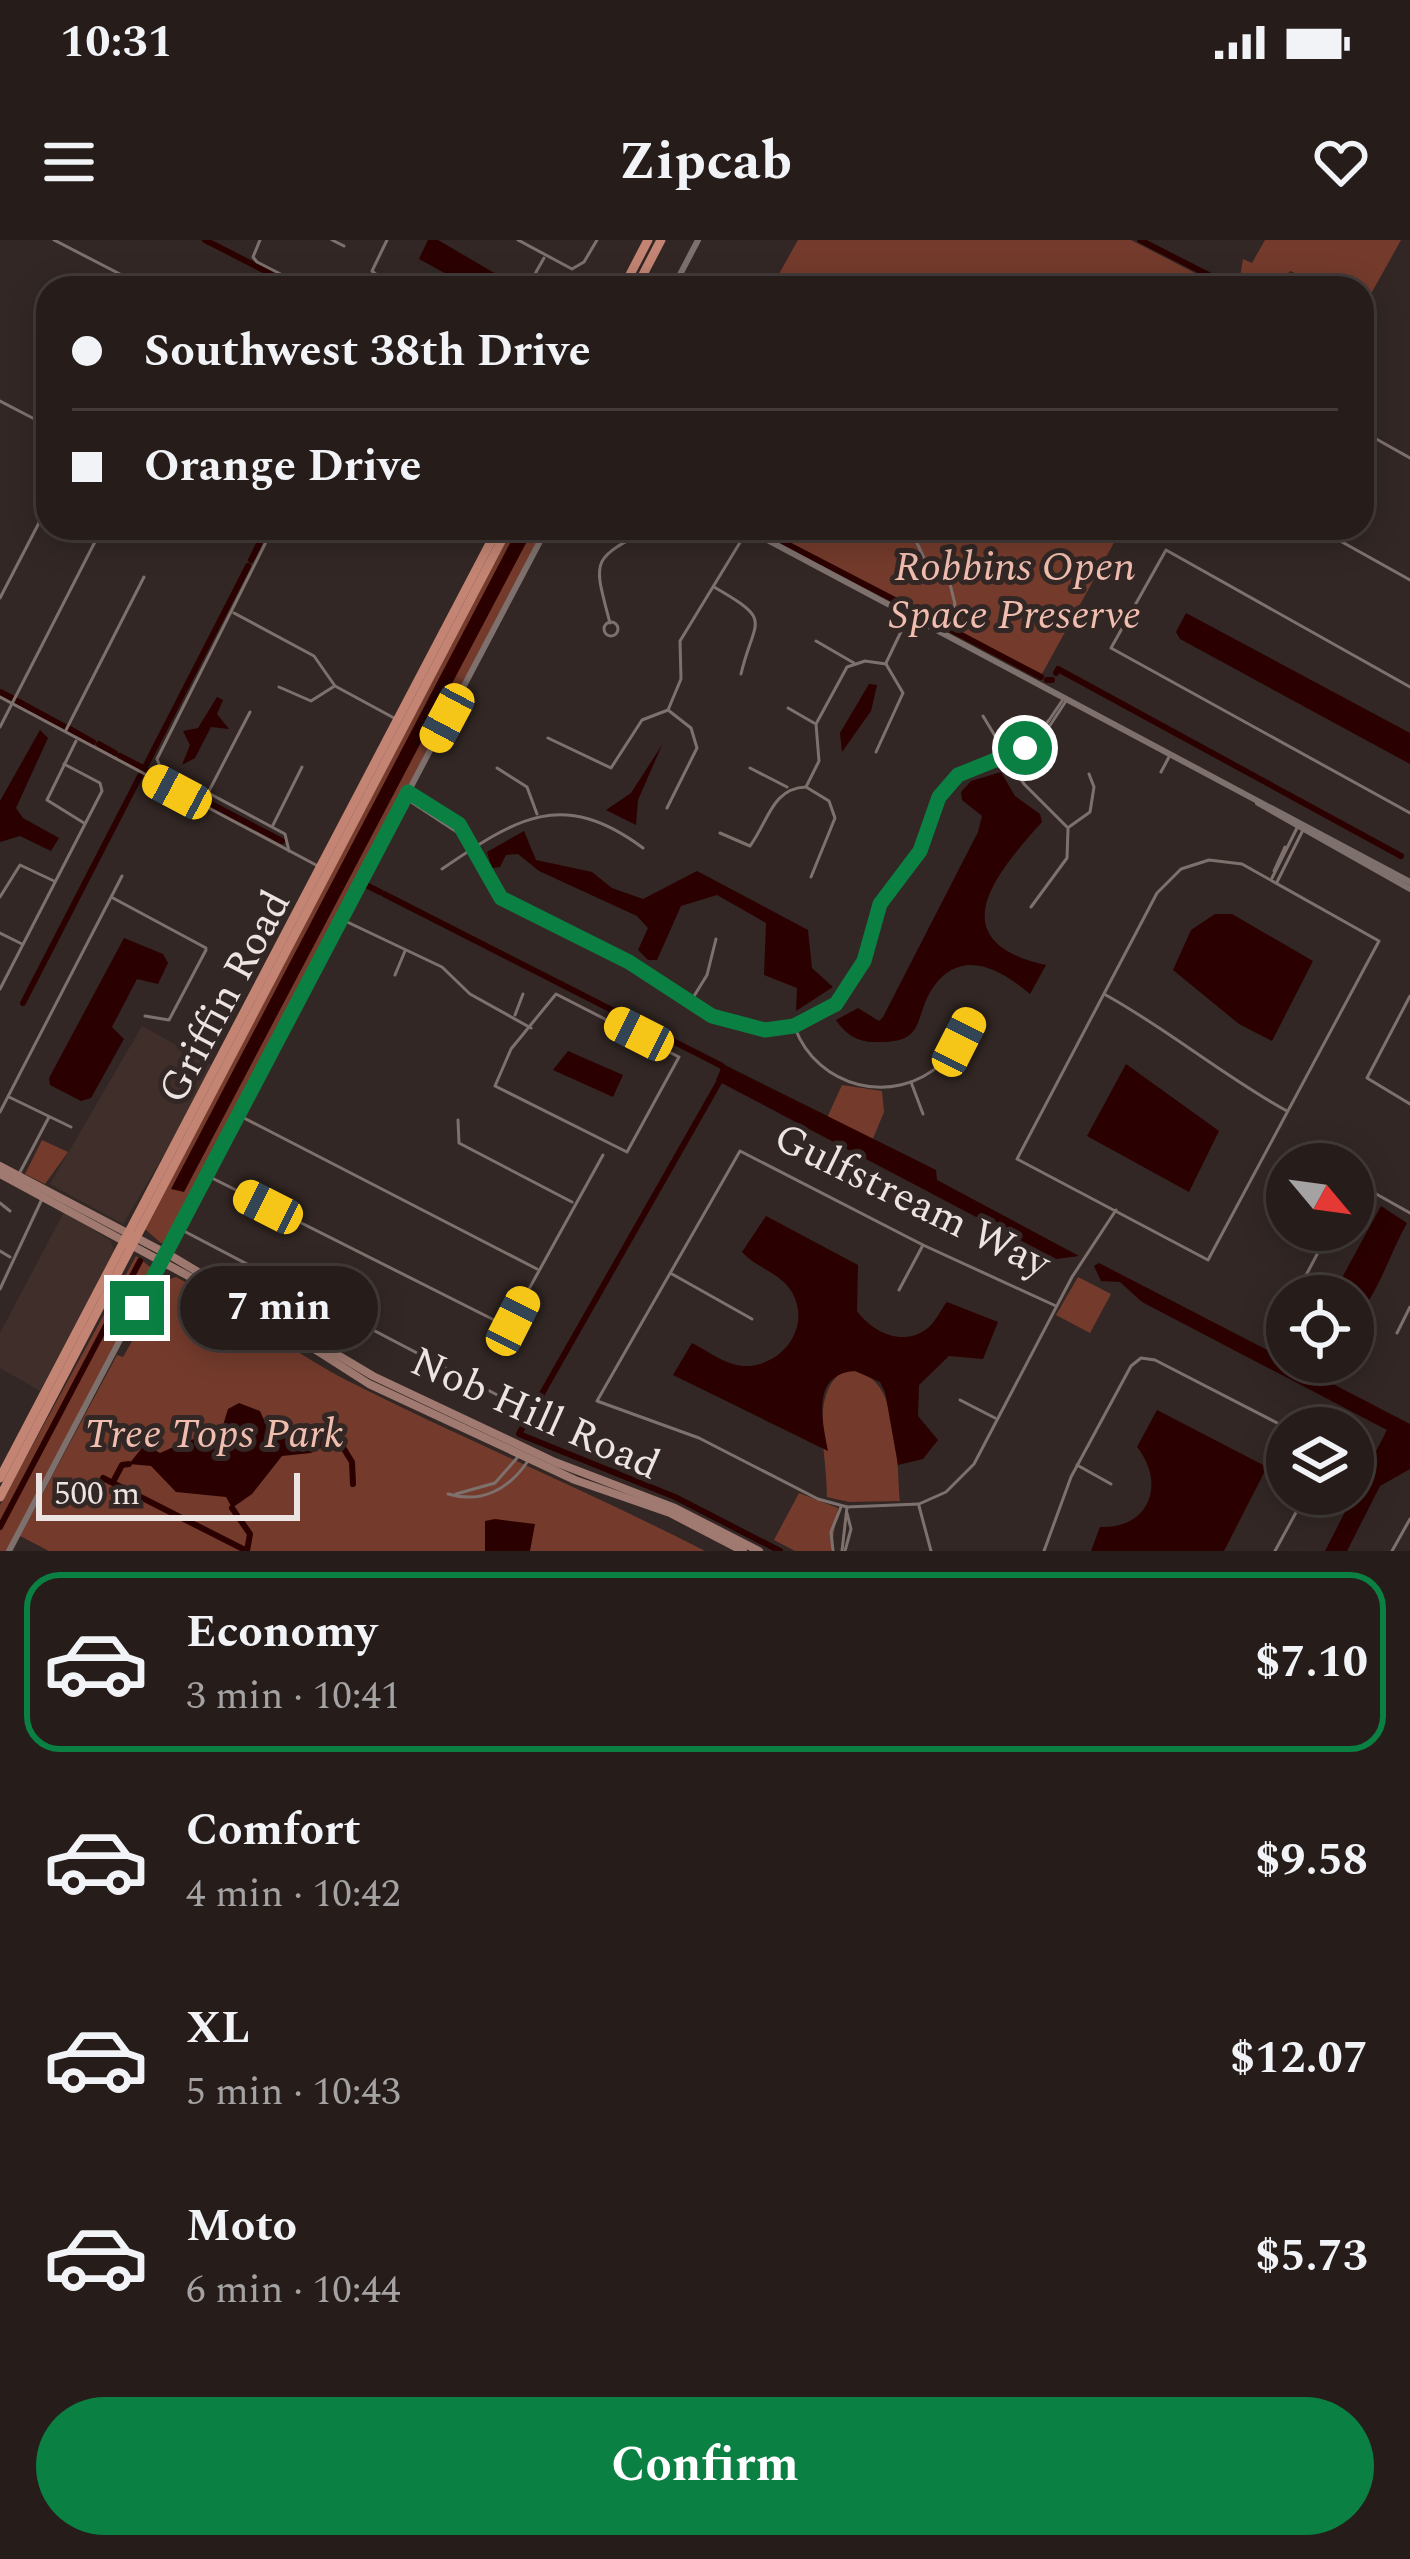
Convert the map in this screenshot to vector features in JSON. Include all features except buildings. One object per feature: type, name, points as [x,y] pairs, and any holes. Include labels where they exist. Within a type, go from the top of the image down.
[{"type":"main road","points":[[629,276],[648,240]]},
{"type":"main road","points":[[642,276],[661,240]]},
{"type":"main road","name":"Griffin Road","points":[[2,1487],[56,1371],[232,1055],[492,540]]},
{"type":"main road","name":"Griffin Road","points":[[2,1487],[216,1067],[502,540]]},
{"type":"main road","points":[[230,1041],[232,1055]]},
{"type":"main road","points":[[215,1087],[216,1067]]},
{"type":"main road","name":"Nob Hill Road","points":[[0,1170],[164,1257],[369,1384],[670,1513],[743,1551]]},
{"type":"main road","points":[[35,1430],[56,1371]]},
{"type":"main road","name":"Nob Hill Road","points":[[526,1453],[675,1508],[759,1551]]},
{"type":"street","points":[[54,240],[125,276]]},
{"type":"street","points":[[260,240],[253,257],[287,276]]},
{"type":"street","points":[[332,240],[344,246]]},
{"type":"street","points":[[376,276],[387,240]]},
{"type":"street","points":[[518,240],[575,269],[597,240]]},
{"type":"street","points":[[679,276],[698,240]]},
{"type":"street","points":[[534,276],[545,256]]},
{"type":"street","points":[[0,401],[36,420]]},
{"type":"street","points":[[1374,438],[1410,458]]},
{"type":"street","points":[[0,598],[36,527]]},
{"type":"street","points":[[0,728],[96,540]]},
{"type":"street","points":[[267,540],[157,759],[160,767],[289,838],[289,851]]},
{"type":"street","points":[[8,1551],[541,540]]},
{"type":"street","points":[[610,622],[597,584],[598,565],[610,548],[626,540]]},
{"type":"street","points":[[548,739],[611,768],[642,720],[668,710],[681,679],[680,641],[740,540]]},
{"type":"street","points":[[768,540],[1407,883],[1410,868]]},
{"type":"street","points":[[916,540],[924,558],[947,572],[955,604],[942,630]]},
{"type":"street","points":[[1338,540],[1410,580]]},
{"type":"street","points":[[1410,687],[1166,550],[1111,648],[1410,813]]},
{"type":"street","points":[[65,731],[144,577]]},
{"type":"street","points":[[712,586],[744,604],[756,620],[756,638],[741,674]]},
{"type":"street","points":[[231,611],[314,656],[335,686],[397,720],[400,735]]},
{"type":"street","points":[[886,664],[909,613]]},
{"type":"street","points":[[816,641],[854,663],[886,664]]},
{"type":"street","points":[[806,787],[819,761],[816,724],[854,663]]},
{"type":"street","points":[[876,752],[903,693],[886,664]]},
{"type":"street","points":[[279,686],[311,701],[335,686]]},
{"type":"street","points":[[0,697],[324,869]]},
{"type":"street","points":[[406,795],[448,813],[501,898],[629,962],[735,1026],[794,1026],[836,1004],[853,983],[880,904],[920,851],[948,785],[971,768],[1008,755],[1049,731],[1066,698]]},
{"type":"street","points":[[1036,739],[1066,698]]},
{"type":"street","points":[[788,708],[816,724]]},
{"type":"street","points":[[667,808],[694,758],[695,739],[686,722],[668,710]]},
{"type":"street","points":[[208,793],[250,712]]},
{"type":"street","points":[[983,716],[1036,800],[1067,827],[1067,858],[1031,908]]},
{"type":"street","points":[[77,738],[47,800],[86,824]]},
{"type":"street","points":[[1161,772],[1170,756]]},
{"type":"street","points":[[0,989],[102,786],[64,764]]},
{"type":"street","points":[[272,827],[302,767]]},
{"type":"street","points":[[497,768],[527,787],[538,815]]},
{"type":"street","points":[[750,768],[788,788],[806,787],[829,801],[835,818],[811,877]]},
{"type":"street","points":[[1067,827],[1090,812],[1094,787],[1089,774]]},
{"type":"street","points":[[720,833],[750,846],[788,788]]},
{"type":"street","points":[[442,869],[471,846],[538,815],[588,816],[643,848]]},
{"type":"street","points":[[1274,881],[1290,841],[1302,826]]},
{"type":"street","points":[[1274,881],[1302,826]]},
{"type":"street","points":[[1228,860],[1274,881],[1379,941],[1208,1260],[1017,1159],[1157,892],[1181,869],[1228,860]]},
{"type":"street","points":[[0,897],[19,866],[56,882]]},
{"type":"street","points":[[0,1112],[122,876]]},
{"type":"street","points":[[110,897],[207,948],[167,1022],[146,1016]]},
{"type":"street","points":[[341,919],[442,967],[470,994],[532,1029]]},
{"type":"street","points":[[0,933],[24,945]]},
{"type":"street","points":[[690,1003],[707,975],[716,939]]},
{"type":"street","points":[[395,975],[406,949]]},
{"type":"street","points":[[1103,993],[1146,1017],[1230,1080],[1289,1112]]},
{"type":"street","points":[[513,1018],[524,994]]},
{"type":"street","points":[[556,994],[680,1057],[627,1151],[495,1086],[512,1049],[532,1029],[556,994]]},
{"type":"street","points":[[1410,996],[1367,1078],[1410,1103]]},
{"type":"street","points":[[794,1026],[802,1049],[840,1080],[863,1087],[910,1081],[944,1063],[973,1016]]},
{"type":"street","points":[[910,1081],[923,1114]]},
{"type":"street","points":[[9,1096],[70,1127]]},
{"type":"street","points":[[238,1115],[539,1270]]},
{"type":"street","points":[[17,1179],[49,1117]]},
{"type":"street","points":[[458,1120],[459,1143],[574,1203]]},
{"type":"street","name":"Gulfstream Way","points":[[671,1274],[740,1151],[923,1245],[1056,1306]]},
{"type":"street","points":[[206,1175],[508,1327],[603,1155]]},
{"type":"street","points":[[0,1289],[45,1193]]},
{"type":"street","points":[[1374,1194],[1410,1213]]},
{"type":"street","points":[[0,1203],[10,1210]]},
{"type":"street","points":[[752,1318],[671,1274],[597,1401],[699,1438],[845,1508],[919,1504],[962,1478],[1056,1306],[1116,1210]]},
{"type":"street","points":[[179,1229],[503,1397]]},
{"type":"street","points":[[899,1290],[923,1245]]},
{"type":"street","points":[[0,1251],[12,1258]]},
{"type":"street","points":[[1397,1333],[1410,1307]]},
{"type":"street","points":[[1044,1551],[1077,1466],[1131,1366],[1141,1358],[1155,1360],[1266,1417]]},
{"type":"street","points":[[960,1400],[996,1419]]},
{"type":"street","points":[[526,1453],[505,1486],[488,1495],[448,1494],[485,1488],[526,1453]]},
{"type":"street","points":[[1077,1466],[1111,1484]]},
{"type":"street","points":[[919,1504],[931,1551]]},
{"type":"street","points":[[843,1551],[845,1508]]},
{"type":"street","points":[[833,1551],[836,1523],[845,1508]]},
{"type":"street","points":[[1275,1551],[1295,1515]]},
{"type":"street","points":[[1392,1551],[1410,1519]]},
{"type":"street","points":[[836,1523],[848,1520]]},
{"type":"shaded area","points":[[428,240],[438,240],[496,274],[450,276],[419,259]]},
{"type":"shaded area","points":[[512,540],[528,540],[184,1192],[171,1189]]},
{"type":"shaded area","points":[[1186,613],[1410,733],[1410,764],[1180,639],[1176,632]]},
{"type":"shaded area","points":[[869,684],[877,685],[871,711],[842,752],[840,733]]},
{"type":"shaded area","points":[[217,697],[223,700],[217,714],[229,729],[211,727],[195,758],[182,765],[190,745],[183,731],[198,728]]},
{"type":"shaded area","points":[[40,730],[48,738],[16,808],[23,818],[59,838],[51,851],[20,836],[0,842],[0,801]]},
{"type":"shaded area","points":[[662,745],[638,800],[636,825],[606,810],[631,793]]},
{"type":"shaded area","points":[[1001,772],[1015,796],[1040,814],[1042,822],[994,884],[985,923],[994,940],[1013,954],[1046,965],[1030,994],[983,966],[957,967],[934,986],[911,1033],[891,1041],[868,1042],[852,1036],[836,1020],[858,1008],[879,1021],[883,1017],[978,832],[982,816],[962,800],[961,792],[971,781]]},
{"type":"shaded area","points":[[524,831],[536,860],[592,872],[612,888],[643,899],[697,871],[808,930],[812,968],[833,987],[796,1011],[797,988],[764,975],[766,923],[717,895],[681,906],[657,960],[648,960],[638,950],[648,928],[637,916],[539,871],[518,854],[506,855],[500,867],[492,868],[487,852]]},
{"type":"shaded area","points":[[1215,914],[1232,914],[1313,961],[1272,1041],[1239,1024],[1173,970],[1191,930]]},
{"type":"shaded area","points":[[124,938],[163,954],[168,963],[158,984],[137,979],[112,1027],[124,1039],[91,1098],[81,1101],[50,1085],[49,1078]]},
{"type":"shaded area","points":[[142,1026],[216,1067],[123,1224],[50,1184]]},
{"type":"shaded area","points":[[568,1051],[623,1075],[613,1097],[553,1070]]},
{"type":"shaded area","points":[[723,1064],[936,1170],[937,1180],[1079,1256],[1056,1259],[716,1080]]},
{"type":"shaded area","points":[[1126,1064],[1219,1131],[1189,1192],[1087,1136]]},
{"type":"shaded area","points":[[1381,1206],[1407,1223],[1374,1291],[1374,1275],[1343,1275],[1356,1251],[1374,1251],[1374,1219]]},
{"type":"shaded area","points":[[64,1212],[111,1241],[114,1251],[40,1391],[0,1368],[0,1333]]},
{"type":"shaded area","points":[[766,1216],[858,1265],[857,1311],[880,1331],[900,1337],[920,1333],[947,1302],[998,1322],[983,1359],[949,1356],[919,1385],[918,1416],[938,1440],[923,1459],[898,1465],[885,1392],[880,1382],[855,1371],[831,1380],[826,1389],[822,1413],[828,1451],[673,1375],[692,1343],[744,1366],[770,1360],[789,1344],[798,1320],[793,1294],[742,1252]]},
{"type":"shaded area","points":[[1099,1263],[1266,1349],[1266,1367],[1142,1302],[1120,1282],[1101,1281],[1094,1266]]},
{"type":"shaded area","points":[[1297,1383],[1331,1383],[1410,1424],[1410,1469],[1380,1486],[1374,1498],[1374,1455],[1387,1430],[1374,1423],[1374,1407],[1343,1407]]},
{"type":"shaded area","points":[[239,1403],[260,1411],[270,1433],[311,1426],[341,1437],[311,1453],[282,1456],[252,1494],[232,1508],[226,1497],[176,1492],[151,1466],[129,1464],[145,1444],[160,1453],[189,1440],[220,1435],[228,1409]]},
{"type":"shaded area","points":[[1157,1410],[1266,1466],[1224,1551],[1091,1551],[1100,1527],[1131,1520],[1148,1501],[1150,1475],[1137,1447]]},
{"type":"shaded area","points":[[1343,1515],[1365,1515],[1347,1551],[1325,1551]]},
{"type":"shaded area","points":[[485,1521],[535,1524],[530,1551],[485,1551]]},
{"type":"green space","points":[[798,240],[1131,240],[1201,276],[778,276]]},
{"type":"green space","points":[[1265,240],[1401,240],[1374,288],[1374,276],[1301,276],[1290,271],[1286,276],[1240,276],[1243,259],[1252,263]]},
{"type":"green space","points":[[507,540],[539,540],[167,1242],[161,1243],[145,1229]]},
{"type":"green space","name":"Robbins Open Space Preserve","points":[[781,540],[1115,540],[1042,674]]},
{"type":"green space","points":[[842,1085],[882,1091],[884,1112],[872,1141],[827,1118]]},
{"type":"green space","points":[[42,1140],[68,1152],[45,1184],[25,1174]]},
{"type":"green space","points":[[136,1256],[154,1270],[6,1551],[0,1551],[0,1505]]},
{"type":"green space","name":"Tree Tops Park","points":[[176,1277],[348,1381],[705,1551],[49,1551],[20,1536],[117,1355],[123,1357],[167,1280]]},
{"type":"green space","points":[[1078,1277],[1111,1294],[1090,1333],[1056,1315]]},
{"type":"green space","points":[[844,1371],[863,1374],[877,1384],[886,1400],[896,1441],[900,1501],[849,1502],[827,1497],[823,1410],[833,1381]]},
{"type":"green space","points":[[799,1493],[838,1508],[831,1551],[795,1551],[774,1540]]},
{"type":"waterway","points":[[205,240],[276,276]]},
{"type":"waterway","points":[[1140,240],[1210,276]]},
{"type":"waterway","points":[[251,560],[261,540]]},
{"type":"waterway","points":[[779,540],[941,624]]},
{"type":"waterway","points":[[248,566],[144,769],[282,841]]},
{"type":"waterway","points":[[946,627],[1041,677]]},
{"type":"waterway","points":[[1056,673],[1058,669],[1401,856]]},
{"type":"waterway","points":[[1047,680],[1052,680]]},
{"type":"waterway","points":[[0,692],[12,698]]},
{"type":"waterway","points":[[17,701],[65,727]]},
{"type":"waterway","points":[[70,729],[93,742]]},
{"type":"waterway","points":[[99,744],[115,753]]},
{"type":"waterway","points":[[120,756],[143,768]]},
{"type":"waterway","points":[[23,1003],[140,776]]},
{"type":"waterway","points":[[364,884],[380,892]]},
{"type":"waterway","points":[[384,894],[722,1066],[725,1072]]},
{"type":"waterway","points":[[722,1077],[519,1434],[675,1497],[780,1551]]},
{"type":"waterway","points":[[0,1527],[140,1261]]},
{"type":"waterway","points":[[339,1441],[352,1462],[353,1484]]},
{"type":"waterway","points":[[113,1482],[122,1465],[129,1464]]},
{"type":"waterway","points":[[103,1478],[247,1551],[250,1534],[232,1508]]},
{"type":"route","points":[[137,1308],[408,792],[459,824],[489,885],[516,908],[629,962],[712,1016],[735,1026],[765,1030],[794,1026],[836,1004],[864,961],[880,904],[920,851],[939,797],[958,775],[1025,748]]}]
